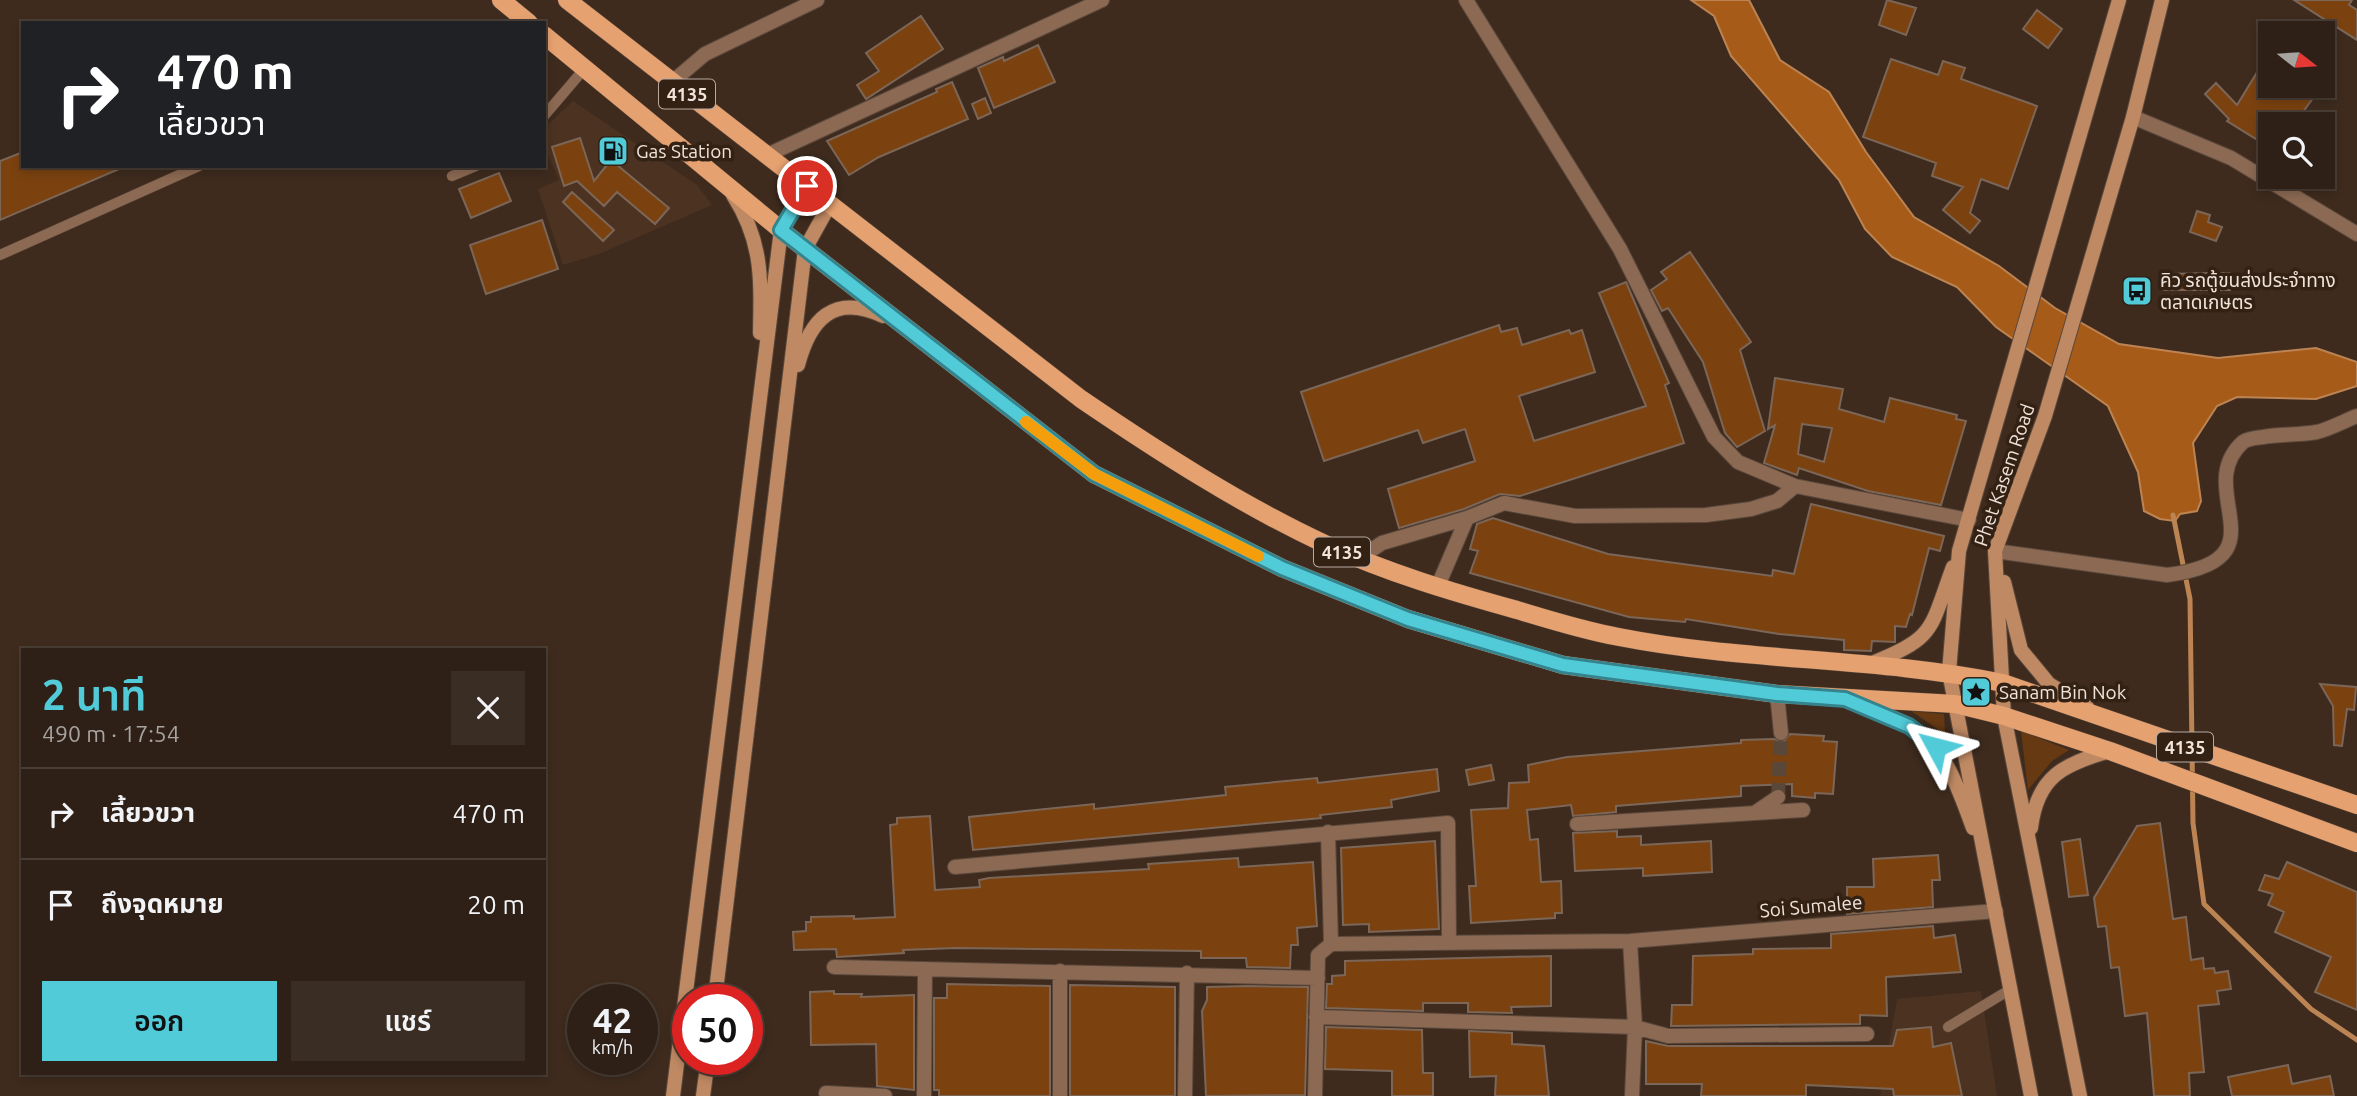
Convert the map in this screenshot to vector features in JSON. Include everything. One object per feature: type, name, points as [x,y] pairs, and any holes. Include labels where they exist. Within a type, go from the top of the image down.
[{"type":"main road","points":[[502,0],[523,21]]},
{"type":"main road","name":"4135","points":[[567,0],[1081,400],[1146,444],[1311,537],[1358,559],[1437,588],[1619,637],[1756,655],[1949,672],[2003,683],[2357,805]]},
{"type":"main road","name":"Phet Kasem Road","points":[[2031,1096],[1984,859],[1969,764],[1949,672],[1959,551],[2119,0]]},
{"type":"main road","name":"Phet Kasem Road","points":[[2080,1096],[2004,716],[1995,551],[2045,416],[2133,117],[2162,0]]},
{"type":"main road","name":"4135","points":[[546,37],[781,230],[1094,474],[1282,568],[1408,619],[1563,665],[1777,694],[1955,704],[2004,716],[2110,751],[2357,843]]},
{"type":"main road","points":[[727,186],[750,221],[757,250],[761,292],[758,412]]},
{"type":"main road","points":[[673,1096],[781,230],[807,186]]},
{"type":"main road","points":[[717,984],[805,249],[830,204]]},
{"type":"main road","points":[[785,417],[804,343],[812,326],[827,313],[850,307],[866,308],[903,326]]},
{"type":"main road","points":[[1868,665],[1908,648],[1929,632],[1959,551]]},
{"type":"main road","points":[[1995,551],[2021,650],[2049,684],[2112,722]]},
{"type":"main road","points":[[1845,699],[1909,726],[1936,747],[1959,790],[1984,859]]},
{"type":"main road","points":[[2030,842],[2033,814],[2041,790],[2051,777],[2086,757],[2110,751]]},
{"type":"main road","points":[[703,1096],[706,1075]]},
{"type":"street","points":[[672,82],[705,54],[817,0]]},
{"type":"street","points":[[765,156],[1101,0]]},
{"type":"street","points":[[1466,0],[1620,249],[1714,437],[1738,462],[1795,486],[1969,520]]},
{"type":"street","points":[[2133,117],[2231,158],[2357,234]]},
{"type":"street","points":[[1995,551],[2167,575],[2189,572],[2220,561],[2230,544],[2232,519],[2225,482],[2229,457],[2246,439],[2318,432],[2357,416]]},
{"type":"street","points":[[1358,559],[1382,543],[1467,518],[1504,503],[1575,516],[1706,515],[1751,509],[1777,501],[1795,486]]},
{"type":"street","points":[[1437,588],[1467,518]]},
{"type":"street","points":[[1777,694],[1781,733]]},
{"type":"street","points":[[1755,812],[1778,797]]},
{"type":"street","points":[[1577,824],[1804,810]]},
{"type":"street","points":[[955,867],[1448,823],[1449,943]]},
{"type":"street","points":[[1315,1096],[1318,955],[1331,944],[1328,832]]},
{"type":"street","name":"Soi Sumalee","points":[[1331,944],[1630,940],[1996,911]]},
{"type":"street","points":[[1630,940],[1635,1027],[1632,1096]]},
{"type":"street","points":[[834,967],[1318,978]]},
{"type":"street","points":[[924,1096],[925,968]]},
{"type":"street","points":[[1060,971],[1060,1096]]},
{"type":"street","points":[[1185,1096],[1186,973]]},
{"type":"street","points":[[1317,1017],[1635,1027],[1668,1036],[1867,1034]]},
{"type":"street","points":[[826,1093],[885,1096]]},
{"type":"lane","points":[[546,114],[584,68]]},
{"type":"lane","points":[[0,255],[195,168]]},
{"type":"lane","points":[[452,176],[471,168]]},
{"type":"lane","points":[[1948,1027],[2011,989]]},
{"type":"shaded area","points":[[1691,0],[1749,0],[1780,60],[1829,92],[1866,152],[1914,217],[1999,266],[2055,308],[2119,344],[2218,358],[2316,348],[2357,362],[2357,386],[2316,399],[2237,397],[2217,406],[2193,443],[2201,501],[2197,511],[2180,514],[2175,521],[2160,519],[2144,511],[2138,472],[2108,406],[1996,327],[1957,287],[1892,257],[1865,229],[1839,180],[1731,56],[1714,16]]},
{"type":"shaded area","points":[[573,101],[697,185],[712,205],[599,254],[563,265],[538,189],[559,180],[546,151],[546,126]]},
{"type":"shaded area","points":[[1911,711],[1944,714],[1945,734]]},
{"type":"shaded area","points":[[2021,731],[2069,750],[2052,761],[2028,790]]},
{"type":"shaded area","points":[[1981,991],[1997,1096],[1880,1096],[1897,999]]},
{"type":"building","points":[[1887,0],[1916,8],[1906,35],[1879,25]]},
{"type":"building","points":[[2294,0],[2352,0],[2349,5],[2357,10],[2357,40],[2335,26],[2335,21],[2327,21]]},
{"type":"building","points":[[2037,10],[2062,29],[2048,48],[2023,29]]},
{"type":"building","points":[[921,16],[943,49],[866,99],[857,85],[879,71],[866,53]]},
{"type":"building","points":[[1038,45],[1055,82],[994,108],[978,68],[1003,57],[1004,61]]},
{"type":"building","points":[[1891,59],[1938,75],[1943,61],[1965,68],[1961,79],[2037,106],[2008,189],[1981,179],[1970,213],[1980,221],[1970,233],[1943,210],[1963,187],[1932,176],[1936,163],[1863,137]]},
{"type":"building","points":[[2258,71],[2258,98],[2313,98],[2303,112],[2258,112],[2256,139],[2227,121],[2229,119],[2205,94],[2216,83],[2237,105]]},
{"type":"building","points":[[952,82],[968,119],[879,157],[849,175],[827,141],[937,92],[936,89]]},
{"type":"building","points":[[985,98],[991,113],[978,119],[972,104]]},
{"type":"building","points":[[580,138],[594,181],[611,160],[669,208],[655,224],[617,192],[604,206],[577,181],[564,186],[552,147]]},
{"type":"building","points":[[21,153],[21,168],[121,168],[0,220],[0,161]]},
{"type":"building","points":[[499,173],[511,201],[471,218],[459,189]]},
{"type":"building","points":[[572,192],[614,230],[603,241],[563,202]]},
{"type":"building","points":[[2197,211],[2210,215],[2208,222],[2222,227],[2216,241],[2190,232]]},
{"type":"building","points":[[542,220],[558,269],[486,294],[470,245]]},
{"type":"building","points":[[1690,252],[1751,342],[1740,350],[1765,431],[1737,447],[1725,433],[1703,362],[1668,308],[1662,311],[1651,290],[1667,279],[1661,272]]},
{"type":"building","points":[[2230,273],[2230,290],[2163,290],[2163,274]]},
{"type":"building","points":[[1626,282],[1669,383],[1665,385],[1684,443],[1520,496],[1500,494],[1464,509],[1399,528],[1388,489],[1475,461],[1465,429],[1423,443],[1418,430],[1324,461],[1301,392],[1499,325],[1501,332],[1517,328],[1522,345],[1569,330],[1571,334],[1582,330],[1595,372],[1519,396],[1534,441],[1646,406],[1599,293]]},
{"type":"building","points":[[1775,378],[1843,389],[1839,409],[1884,422],[1890,398],[1957,415],[1956,419],[1966,421],[1941,505],[1868,491],[1799,468],[1797,475],[1764,463],[1775,425],[1768,429]],"holes":[[[1802,424],[1832,428],[1824,462],[1798,454]]]},
{"type":"building","points":[[1811,504],[1944,536],[1940,551],[1929,548],[1912,615],[1910,614],[1906,627],[1895,626],[1895,642],[1872,641],[1871,651],[1844,650],[1844,640],[1779,634],[1686,619],[1685,622],[1629,617],[1470,573],[1478,551],[1470,549],[1477,524],[1493,518],[1608,554],[1772,576],[1773,570],[1794,574]]},
{"type":"building","points":[[2320,684],[2356,687],[2354,710],[2347,709],[2342,746],[2334,745],[2333,706]]},
{"type":"building","points":[[1790,734],[1824,736],[1823,741],[1837,742],[1833,794],[1815,793],[1815,798],[1792,796],[1792,784],[1741,786],[1741,796],[1616,806],[1616,812],[1573,816],[1571,805],[1527,810],[1530,840],[1538,839],[1541,882],[1561,881],[1562,913],[1555,913],[1555,918],[1471,923],[1469,886],[1476,886],[1471,810],[1508,808],[1509,783],[1529,782],[1528,765],[1567,757],[1741,743],[1741,740],[1774,739],[1783,742]]},
{"type":"building","points":[[1491,765],[1494,780],[1469,785],[1466,770]]},
{"type":"building","points":[[1437,769],[1439,791],[1391,800],[1392,807],[1320,815],[1321,818],[973,850],[969,817],[1094,804],[1094,809],[1226,795],[1225,787],[1317,778],[1318,783]]},
{"type":"building","points":[[930,816],[935,890],[980,887],[979,880],[989,878],[1149,869],[1148,864],[1238,858],[1239,867],[1313,862],[1317,926],[1297,928],[1298,945],[1291,945],[1290,968],[1247,967],[1246,958],[1201,958],[1201,951],[956,948],[837,957],[836,949],[794,950],[793,932],[806,931],[806,922],[811,922],[811,917],[895,917],[890,825],[897,824],[897,818]]},
{"type":"building","points":[[2160,823],[2173,919],[2186,917],[2191,960],[2203,958],[2204,969],[2214,968],[2215,973],[2228,971],[2231,989],[2217,991],[2219,1004],[2198,1006],[2204,1072],[2189,1073],[2190,1096],[2154,1096],[2147,1013],[2125,1016],[2119,967],[2111,968],[2106,926],[2098,927],[2094,898],[2137,826]]},
{"type":"building","points":[[1617,831],[1617,837],[1641,836],[1641,845],[1711,841],[1712,872],[1643,876],[1643,868],[1575,871],[1573,833]]},
{"type":"building","points":[[2080,839],[2088,895],[2069,897],[2062,842]]},
{"type":"building","points":[[1435,841],[1439,929],[1369,932],[1369,924],[1343,925],[1341,848]]},
{"type":"building","points":[[1938,855],[1940,880],[1932,880],[1933,907],[1847,914],[1847,887],[1874,887],[1873,859]]},
{"type":"building","points":[[2287,862],[2357,892],[2357,1010],[2315,992],[2331,957],[2275,932],[2284,912],[2268,905],[2273,894],[2259,890],[2265,875],[2279,879]]},
{"type":"building","points":[[1933,926],[1934,938],[1955,935],[1961,972],[1886,977],[1887,1016],[1860,1015],[1860,1024],[1671,1026],[1672,1005],[1692,1005],[1693,956],[1753,954],[1753,949],[1831,948],[1831,934]]},
{"type":"building","points":[[1551,956],[1551,1006],[1511,1007],[1512,1013],[1468,1012],[1468,1003],[1423,1003],[1423,1011],[1326,1008],[1327,984],[1332,984],[1332,976],[1345,975],[1345,961]]},
{"type":"building","points":[[947,984],[1050,986],[1050,1096],[939,1096],[939,1090],[934,1090],[934,998],[947,998]]},
{"type":"building","points":[[1070,985],[1175,987],[1175,1096],[1070,1096]]},
{"type":"building","points":[[1207,987],[1308,987],[1305,1095],[1206,1096],[1202,1011],[1207,1000]]},
{"type":"building","points":[[834,991],[834,994],[862,994],[861,997],[914,995],[914,1090],[877,1086],[876,1044],[811,1045],[810,992]]},
{"type":"building","points":[[1326,1027],[1422,1030],[1423,1073],[1433,1073],[1433,1096],[1392,1096],[1392,1071],[1325,1069]]},
{"type":"building","points":[[1931,1027],[1933,1047],[1951,1043],[1962,1096],[1894,1096],[1893,1089],[1806,1085],[1806,1096],[1701,1096],[1702,1084],[1646,1084],[1646,1041],[1668,1046],[1893,1046],[1897,1030]]},
{"type":"building","points":[[1469,1031],[1512,1033],[1512,1044],[1544,1046],[1549,1096],[1495,1096],[1496,1076],[1470,1077]]},
{"type":"building","points":[[2288,1065],[2292,1084],[2330,1076],[2334,1096],[2232,1096],[2228,1077]]},
{"type":"waterway","points":[[2173,515],[2190,599],[2193,823],[2204,904],[2311,1009],[2357,1040]]},
{"type":"tunnel","points":[[1778,797],[1781,733]]},
{"type":"slow traffic","points":[[1026,422],[1094,474],[1258,556]]},
{"type":"place","name":"Gas Station","points":[[613,151]]},
{"type":"place","name":"คิว รถตู้ขนส่งประจำทาง ตลาดเกษตร","points":[[2137,291]]},
{"type":"place","name":"Sanam Bin Nok","points":[[1976,692]]},
{"type":"route","points":[[807,186],[781,230],[1094,474],[1282,568],[1408,619],[1563,665],[1777,694],[1845,699],[1909,726],[1936,747]]}]
